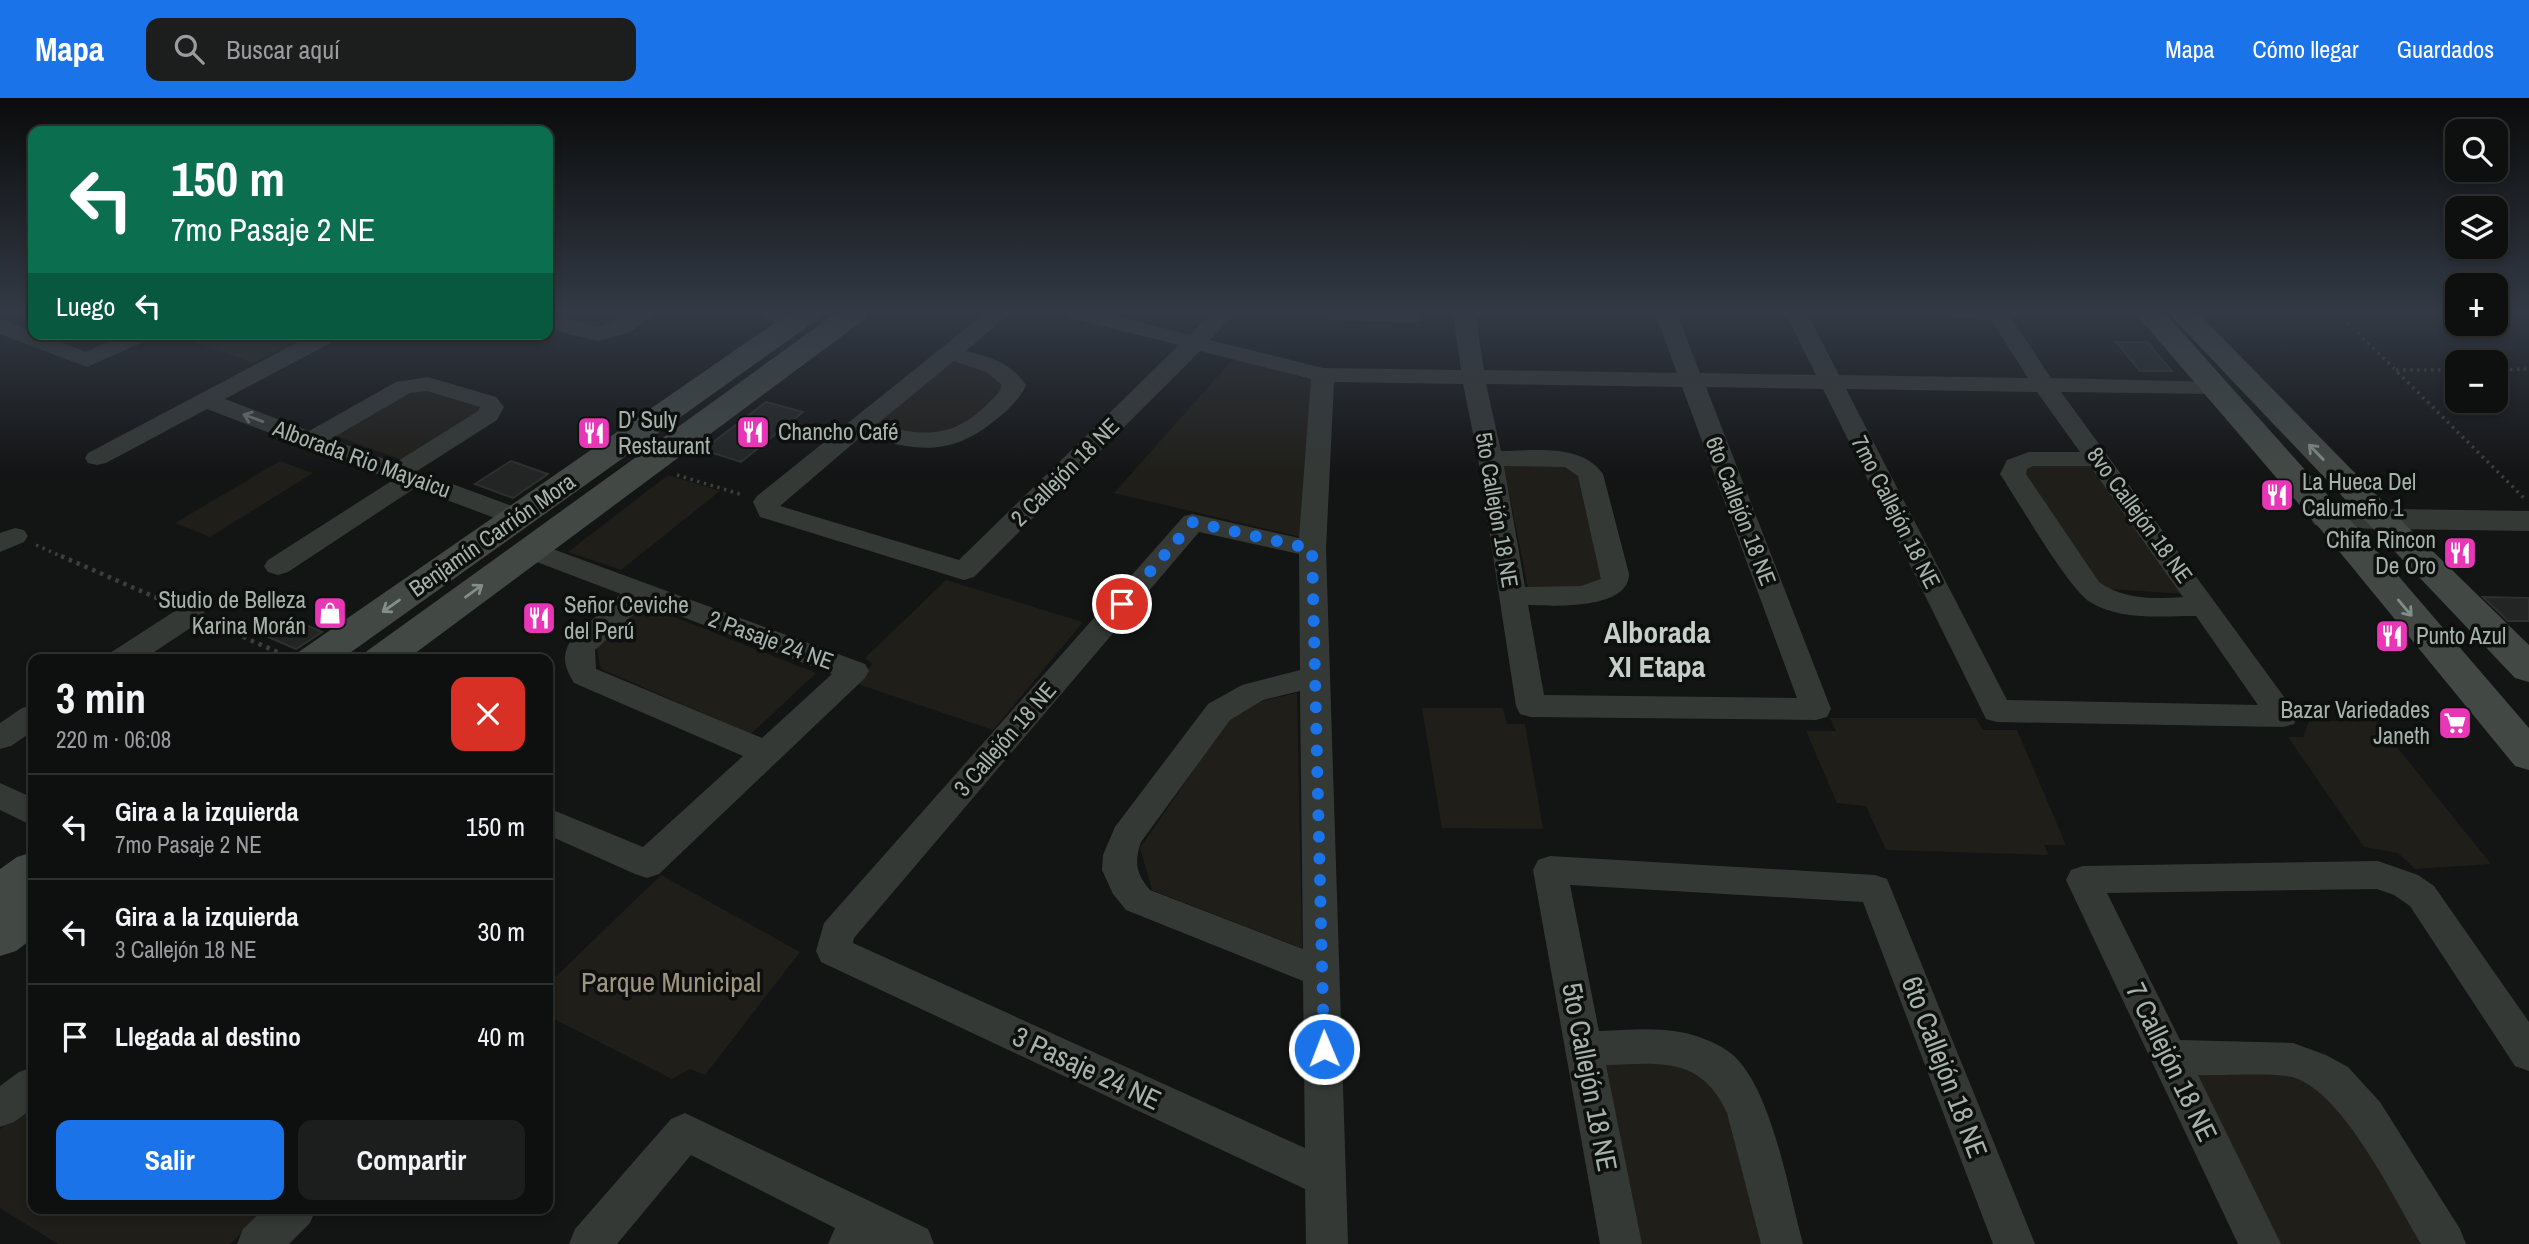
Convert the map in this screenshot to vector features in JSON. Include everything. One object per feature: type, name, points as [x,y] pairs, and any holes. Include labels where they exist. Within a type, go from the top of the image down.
[{"type":"main road","name":"Benjamín Carrión Mora","points":[[322,654],[517,517],[723,366]]},
{"type":"main road","name":"Benjamín Carrión Mora","points":[[388,654],[781,366]]},
{"type":"main road","points":[[2196,366],[2529,755]]},
{"type":"main road","points":[[2233,366],[2529,668]]},
{"type":"main road","points":[[0,879],[28,859]]},
{"type":"main road","points":[[0,893],[28,873]]},
{"type":"main road","points":[[0,937],[28,916]]},
{"type":"street","points":[[97,458],[270,366]]},
{"type":"street","points":[[768,506],[933,366]]},
{"type":"street","points":[[861,427],[913,442],[934,443],[954,439],[971,429],[1010,396],[1014,385],[1009,375],[993,366]]},
{"type":"street","name":"2 Callejón 18 NE","points":[[768,506],[964,571],[1171,366]]},
{"type":"street","points":[[1289,366],[1323,375],[2214,387]]},
{"type":"street","name":"5to Callejón 18 NE","points":[[1472,366],[1490,457],[1531,706]]},
{"type":"street","name":"6to Callejón 18 NE","points":[[1531,706],[1816,709],[1687,366]]},
{"type":"street","name":"7mo Callejón 18 NE","points":[[1822,366],[1997,711],[2283,716]]},
{"type":"street","name":"8vo Callejón 18 NE","points":[[2032,366],[2283,716]]},
{"type":"street","points":[[1323,375],[1312,549],[1327,1244]]},
{"type":"street","points":[[278,566],[489,415],[492,407],[488,402],[428,384],[404,387],[311,440]]},
{"type":"street","name":"Alborada Rio Mayaicu","points":[[207,401],[517,517]]},
{"type":"street","points":[[1490,457],[1561,458],[1586,468],[1590,474],[1615,574],[1615,582],[1610,588],[1592,595],[1512,596]]},
{"type":"street","points":[[2100,459],[2029,459],[2016,465],[2013,474],[2089,588],[2097,595],[2119,605],[2205,606]]},
{"type":"street","points":[[2389,528],[2529,521]]},
{"type":"street","name":"3 Callejón 18 NE","points":[[847,957],[834,951],[837,933],[1193,522],[1312,549]]},
{"type":"street","points":[[2336,527],[2389,528],[2529,540]]},
{"type":"street","name":"2 Pasaje 24 NE","points":[[531,550],[854,671],[766,753]]},
{"type":"street","points":[[553,823],[647,864],[766,753],[585,676],[579,667],[578,657],[582,645],[641,592]]},
{"type":"street","points":[[129,654],[191,614]]},
{"type":"street","points":[[1315,678],[1250,692],[1232,700],[1219,712],[1127,836],[1117,857],[1123,881],[1138,900],[1322,972]]},
{"type":"street","points":[[0,737],[28,719]]},
{"type":"street","points":[[0,795],[28,810]]},
{"type":"street","name":"5to Callejón 18 NE","points":[[1550,870],[1621,1244]]},
{"type":"street","name":"6to Callejón 18 NE","points":[[1550,870],[1875,889],[2014,1244]]},
{"type":"street","name":"7 Callejón 18 NE","points":[[2260,1244],[2083,880],[2378,875],[2406,885],[2422,896],[2529,1054]]},
{"type":"street","name":"3 Pasaje 24 NE","points":[[847,957],[1326,1178]]},
{"type":"street","points":[[1585,1048],[1688,1049],[1726,1073],[1740,1091],[1748,1112],[1782,1244]]},
{"type":"street","points":[[2169,1057],[2293,1060],[2312,1067],[2333,1080],[2366,1115],[2445,1244]]},
{"type":"street","points":[[0,1109],[28,1089]]},
{"type":"street","points":[[590,1244],[684,1132],[857,1232],[913,1244]]},
{"type":"street","points":[[258,1244],[290,1214]]},
{"type":"path","points":[[2392,366],[2529,502]]},
{"type":"path","points":[[2508,370],[2529,369]]},
{"type":"path","points":[[2396,370],[2445,370]]},
{"type":"path","points":[[646,465],[768,506]]},
{"type":"path","points":[[8,540],[191,614],[281,654]]},
{"type":"green space","points":[[940,366],[994,369],[1006,390],[960,428],[927,439],[870,426]]},
{"type":"green space","points":[[1226,366],[1261,366],[1313,380],[1301,537],[1114,493]]},
{"type":"green space","points":[[425,390],[479,406],[478,416],[405,461],[333,435],[405,393]]},
{"type":"green space","points":[[280,461],[313,473],[210,537],[175,523]]},
{"type":"green space","points":[[1503,462],[1573,467],[1578,473],[1603,572],[1601,581],[1588,587],[1528,588]]},
{"type":"green space","points":[[2038,464],[2093,466],[2186,594],[2108,589],[2090,581],[2020,475],[2023,467]]},
{"type":"green space","points":[[668,475],[720,491],[621,570],[568,552]]},
{"type":"green space","points":[[946,580],[1083,622],[993,730],[855,683],[872,664],[865,658]]},
{"type":"green space","points":[[642,604],[816,673],[751,734],[601,669],[596,644]]},
{"type":"green space","points":[[1297,693],[1302,948],[1152,890],[1140,848],[1228,720],[1252,703]]},
{"type":"green space","points":[[1422,708],[1503,708],[1507,724],[1525,724],[1543,829],[1442,828]]},
{"type":"green space","points":[[1830,718],[1976,718],[1983,730],[2017,730],[2066,845],[2044,845],[2049,855],[1886,850],[1866,806],[1837,803],[1806,731],[1836,731]]},
{"type":"green space","points":[[2309,721],[2376,721],[2491,864],[2415,869],[2398,853],[2364,847],[2288,737],[2303,737]]},
{"type":"green space","name":"Parque Municipal","points":[[661,875],[800,952],[705,1075],[690,1069],[672,1079],[553,1019],[553,979]]},
{"type":"green space","points":[[1597,1057],[1688,1061],[1734,1096],[1770,1244],[1635,1244]]},
{"type":"green space","points":[[2190,1072],[2290,1073],[2324,1086],[2433,1244],[2277,1244]]},
{"type":"green space","points":[[28,1108],[28,1214],[261,1214],[230,1244],[58,1244],[0,1208],[0,1129]]},
{"type":"building","points":[[2136,366],[2168,366],[2172,371],[2140,371]]},
{"type":"building","points":[[766,402],[803,412],[741,462],[703,450]]},
{"type":"building","points":[[511,461],[548,474],[513,498],[475,484]]},
{"type":"building","points":[[2483,597],[2529,598],[2529,621],[2508,621]]},
{"type":"building","points":[[292,619],[322,632],[296,649],[266,636]]},
{"type":"place","name":"Chancho Café","points":[[753,432]]},
{"type":"place","name":"D' Suly Restaurant","points":[[594,433]]},
{"type":"place","name":"La Hueca Del Calumeño 1","points":[[2277,495]]},
{"type":"place","name":"Chifa Rincon De Oro","points":[[2460,553]]},
{"type":"place","name":"Studio de Belleza Karina Morán","points":[[330,613]]},
{"type":"place","name":"Señor Ceviche del Perú","points":[[539,618]]},
{"type":"place","name":"Punto Azul","points":[[2392,636]]},
{"type":"place","name":"Bazar Variedades Janeth","points":[[2455,723]]},
{"type":"district","name":"Alborada XI Etapa","points":[[1657,650]]},
{"type":"route","points":[[1122,604],[1193,522],[1312,549],[1324,1049]]}]
